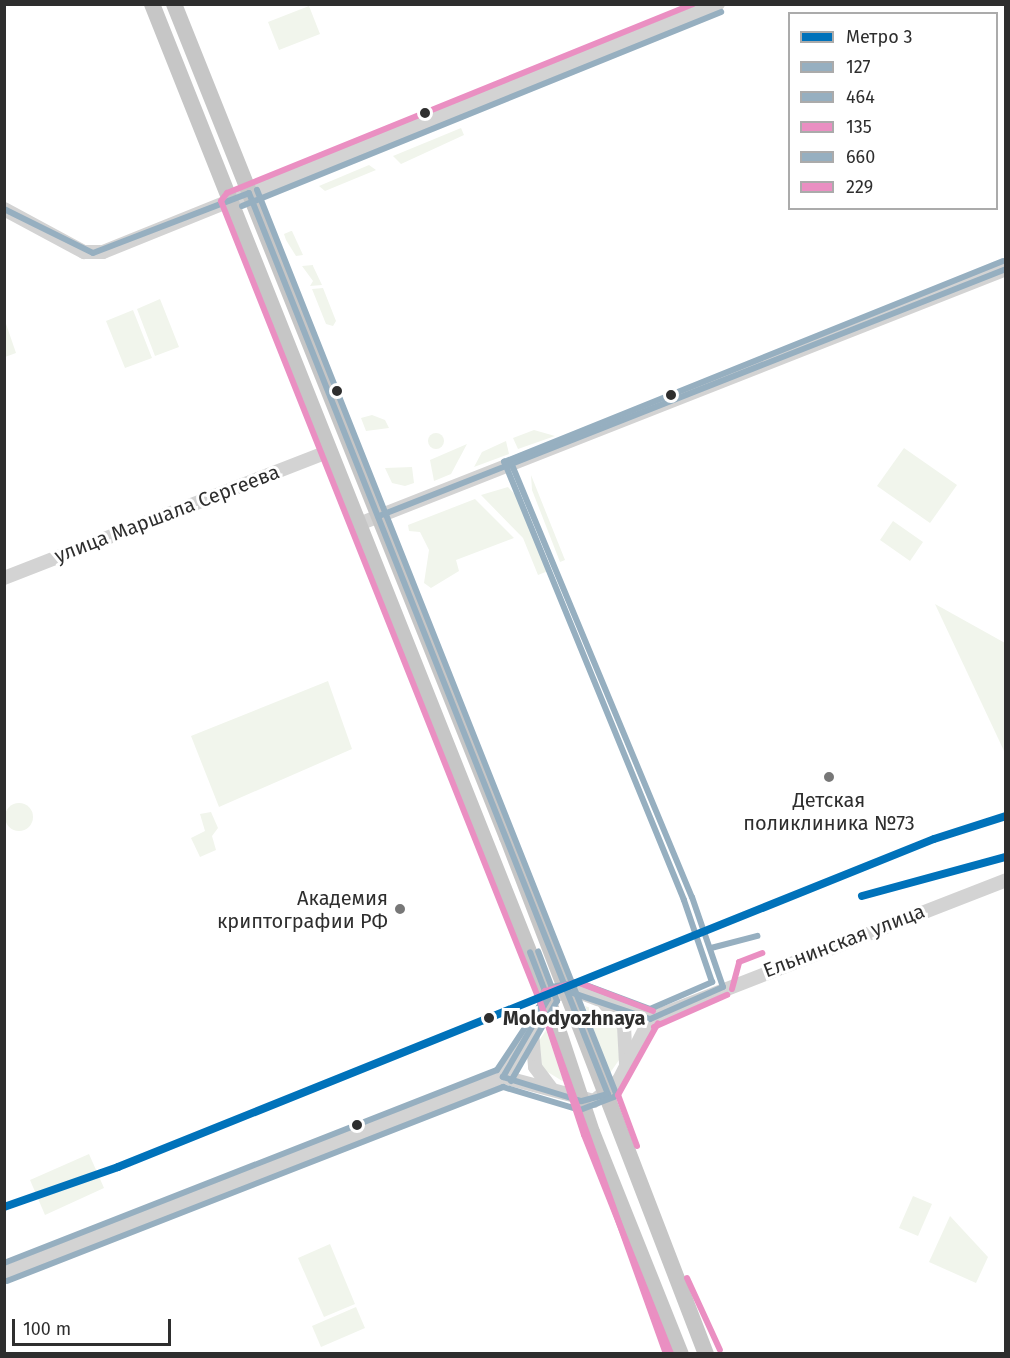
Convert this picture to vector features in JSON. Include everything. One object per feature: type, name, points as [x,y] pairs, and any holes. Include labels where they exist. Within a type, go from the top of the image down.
[{"type":"main road","points":[[152,4],[548,999],[581,1101],[681,1353]]},
{"type":"main road","points":[[174,4],[567,991],[706,1353]]},
{"type":"main road","points":[[629,1224],[639,1209],[654,1214]]},
{"type":"main road","points":[[665,1315],[675,1353]]},
{"type":"main road","points":[[693,1322],[712,1353]]},
{"type":"street","points":[[4,209],[93,253],[230,201],[718,4]]},
{"type":"street","points":[[359,524],[1005,268]]},
{"type":"street","name":"улица Маршала Сергеева","points":[[4,578],[329,451]]},
{"type":"street","name":"Ельнинская улица","points":[[650,1019],[1005,880]]},
{"type":"street","points":[[4,1273],[503,1077],[581,1101],[608,1095],[650,1019],[599,999],[567,991],[548,999],[503,1077]]},
{"type":"street","points":[[599,999],[624,1026],[626,1066]]},
{"type":"street","points":[[533,1027],[535,1067],[557,1092]]},
{"type":"shaded area","points":[[309,6],[320,34],[279,50],[268,22]]},
{"type":"shaded area","points":[[461,128],[464,135],[401,164],[393,156]]},
{"type":"shaded area","points":[[369,165],[376,170],[325,191],[319,186]]},
{"type":"shaded area","points":[[292,231],[303,255],[296,256],[286,240],[284,234]]},
{"type":"shaded area","points":[[313,265],[322,285],[310,286],[313,281],[302,266]]},
{"type":"shaded area","points":[[323,288],[336,321],[333,326],[326,324],[312,289]]},
{"type":"shaded area","points":[[160,299],[179,347],[155,356],[137,309]]},
{"type":"shaded area","points":[[133,310],[152,358],[125,368],[106,321]]},
{"type":"shaded area","points":[[5,321],[16,353],[5,357]]},
{"type":"shaded area","points":[[372,415],[385,420],[389,428],[366,431],[361,418]]},
{"type":"shaded area","points":[[534,430],[555,436],[518,449],[513,438]]},
{"type":"shaded area","points":[[433,433],[439,433],[444,441],[442,447],[433,449],[428,444],[428,438]]},
{"type":"shaded area","points":[[506,441],[509,454],[474,467],[482,452]]},
{"type":"shaded area","points":[[467,444],[451,474],[434,481],[430,460]]},
{"type":"shaded area","points":[[904,448],[957,485],[930,523],[877,486]]},
{"type":"shaded area","points":[[412,467],[414,483],[405,486],[392,483],[385,468]]},
{"type":"shaded area","points":[[531,475],[565,560],[560,562],[532,490]]},
{"type":"shaded area","points":[[508,487],[518,498],[548,571],[538,575],[523,538],[481,495]]},
{"type":"shaded area","points":[[475,499],[514,538],[456,560],[459,571],[431,588],[424,583],[429,550],[420,532],[409,531],[408,525]]},
{"type":"shaded area","points":[[893,521],[923,542],[910,561],[880,540]]},
{"type":"shaded area","points":[[935,604],[1005,643],[1005,753]]},
{"type":"shaded area","points":[[328,681],[352,749],[219,807],[191,736]]},
{"type":"shaded area","points":[[19,803],[29,807],[33,817],[29,827],[19,831],[9,827],[5,817],[9,807]]},
{"type":"shaded area","points":[[211,812],[218,828],[212,836],[216,850],[200,857],[191,838],[205,831],[200,814]]},
{"type":"shaded area","points":[[585,1006],[608,1014],[618,1026],[619,1060],[610,1073]]},
{"type":"shaded area","points":[[547,1029],[564,1082],[541,1068],[538,1042]]},
{"type":"shaded area","points":[[89,1154],[104,1188],[45,1215],[30,1180]]},
{"type":"shaded area","points":[[913,1196],[932,1204],[918,1236],[899,1228]]},
{"type":"shaded area","points":[[950,1216],[988,1257],[976,1283],[929,1262]]},
{"type":"shaded area","points":[[330,1244],[355,1304],[324,1317],[298,1258]]},
{"type":"shaded area","points":[[356,1307],[365,1328],[321,1347],[312,1326]]},
{"type":"metro line","name":"3","points":[[4,1207],[118,1167],[934,839],[1006,816]]},
{"type":"metro line","name":"3","points":[[862,896],[1006,857]]},
{"type":"transit line","name":"135","points":[[666,1354],[540,1002],[221,201],[227,193],[693,4]]},
{"type":"transit line","name":"464","points":[[242,206],[721,12]]},
{"type":"transit line","name":"464","points":[[7,1281],[503,1087],[580,1110],[617,1096],[257,190]]},
{"type":"transit line","name":"127","points":[[4,209],[93,253],[249,193],[608,1094],[581,1101],[503,1077]]},
{"type":"transit line","name":"660","points":[[4,1263],[497,1070],[552,987],[578,982],[650,1009],[712,982],[684,900],[504,462],[1003,261]]},
{"type":"transit line","name":"127","points":[[379,516],[1006,269]]},
{"type":"transit line","name":"127","points":[[512,465],[692,897],[723,987],[650,1019],[567,991]]},
{"type":"transit line","name":"660","points":[[711,948],[757,936]]},
{"type":"transit line","name":"464","points":[[511,1081],[557,1001],[538,951]]},
{"type":"transit line","name":"127","points":[[503,1077],[548,999],[530,952]]},
{"type":"transit line","name":"229","points":[[732,989],[739,962],[762,953]]},
{"type":"transit line","name":"229","points":[[653,1011],[577,982],[545,991],[539,998],[584,1135],[671,1354]]},
{"type":"transit line","name":"229","points":[[654,1027],[727,995]]},
{"type":"transit line","name":"229","points":[[637,1146],[618,1095],[658,1023]]},
{"type":"transit line","name":"135","points":[[687,1278],[720,1350]]},
{"type":"place","name":"Детская поликлиника №73","points":[[829,777]]},
{"type":"place","name":"Академия криптографии РФ","points":[[400,909]]},
{"type":"place","name":"Molodyozhnaya","points":[[489,1018]]}]
